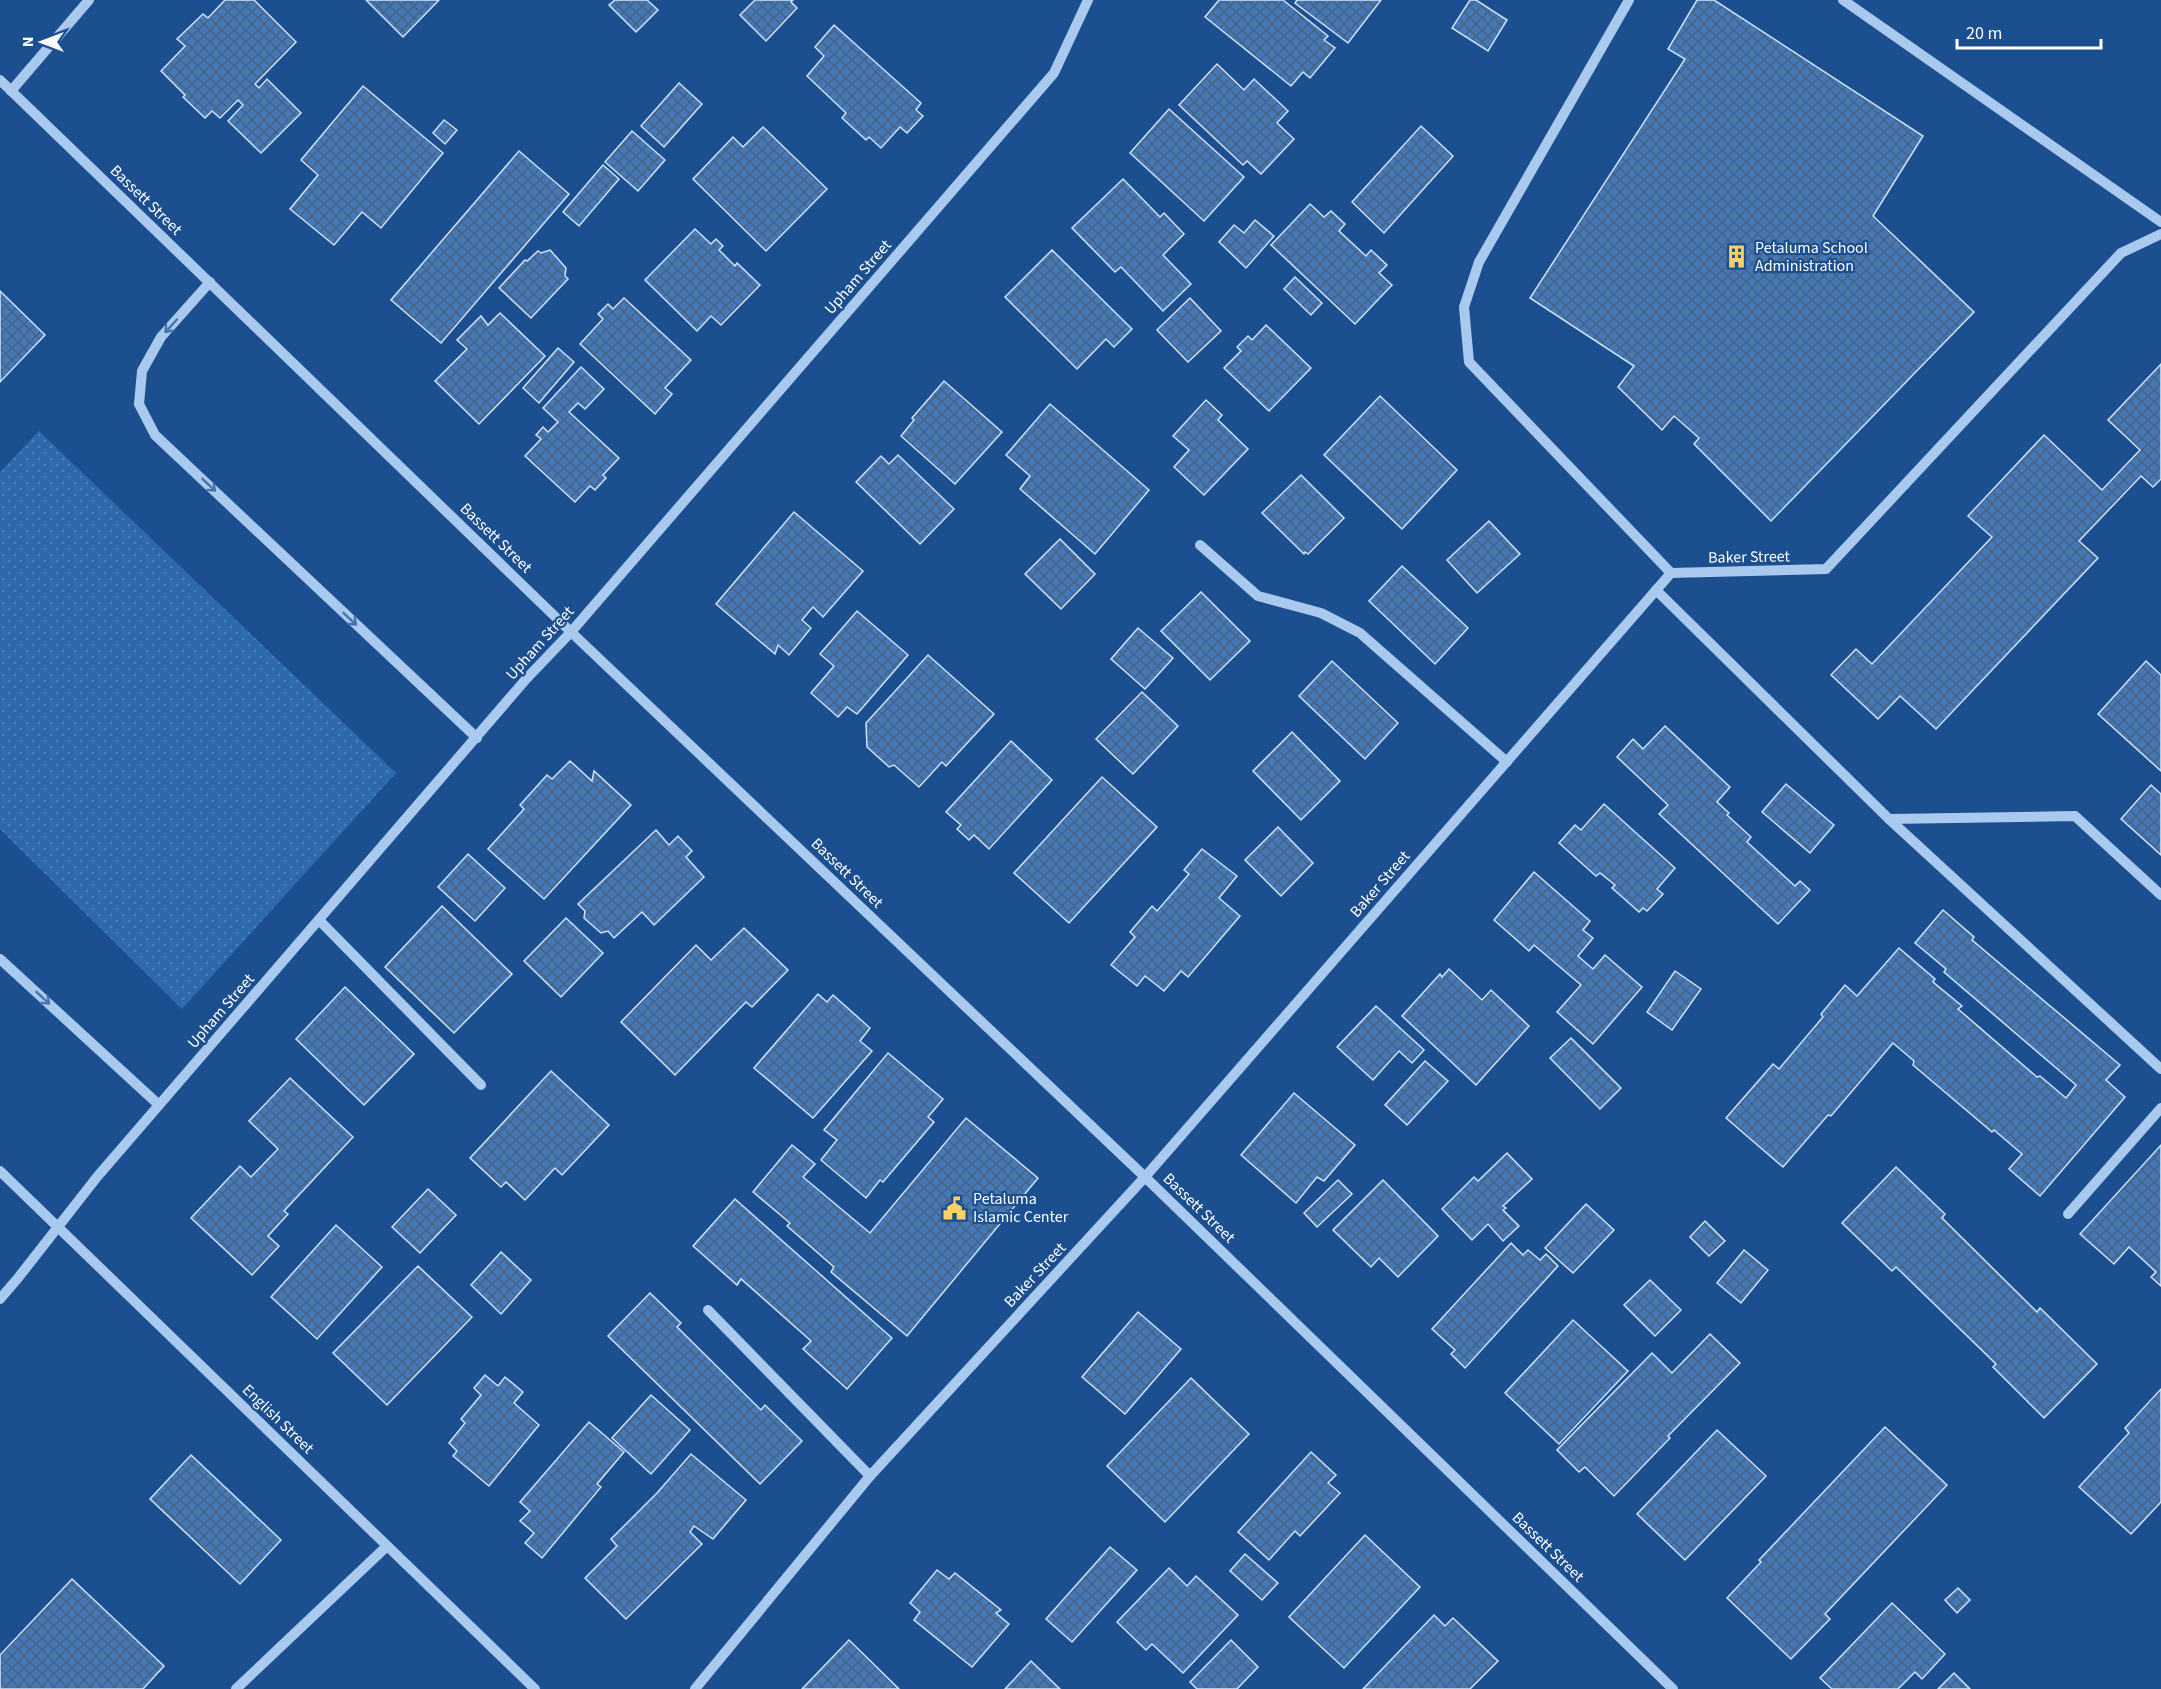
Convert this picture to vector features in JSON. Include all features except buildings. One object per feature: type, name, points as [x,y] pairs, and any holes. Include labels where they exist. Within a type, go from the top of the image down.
[{"type":"street","points":[[11,91],[89,0]]},
{"type":"street","name":"Upham Street","points":[[0,1299],[57,1226],[159,1105],[1054,73],[1088,0]]},
{"type":"street","points":[[1629,0],[1479,262],[1464,307],[1469,362],[1671,573]]},
{"type":"street","points":[[1843,0],[2161,222]]},
{"type":"street","name":"Bassett Street","points":[[0,80],[571,632],[1146,1177],[1673,1689]]},
{"type":"street","name":"Baker Street","points":[[695,1689],[870,1476],[1146,1177],[1671,573],[1826,569],[2121,253],[2161,234]]},
{"type":"street","points":[[210,282],[161,337],[142,370],[139,404],[155,435],[477,738]]},
{"type":"street","points":[[1200,545],[1258,596],[1321,613],[1360,633],[1507,762]]},
{"type":"street","points":[[1656,590],[1889,819],[2161,1069]]},
{"type":"street","points":[[1889,819],[2075,816],[2161,895]]},
{"type":"street","points":[[319,920],[480,1085]]},
{"type":"street","points":[[0,959],[159,1105]]},
{"type":"street","points":[[2068,1214],[2161,1108]]},
{"type":"street","name":"English Street","points":[[0,1171],[535,1689]]},
{"type":"street","points":[[708,1310],[870,1476]]},
{"type":"street","points":[[236,1689],[387,1546]]},
{"type":"shaded area","points":[[39,431],[396,773],[182,1009],[0,829],[0,472]]},
{"type":"place","name":"Petaluma School Administration","points":[[1737,257]]},
{"type":"place","name":"Petaluma Islamic Center","points":[[955,1208]]}]
